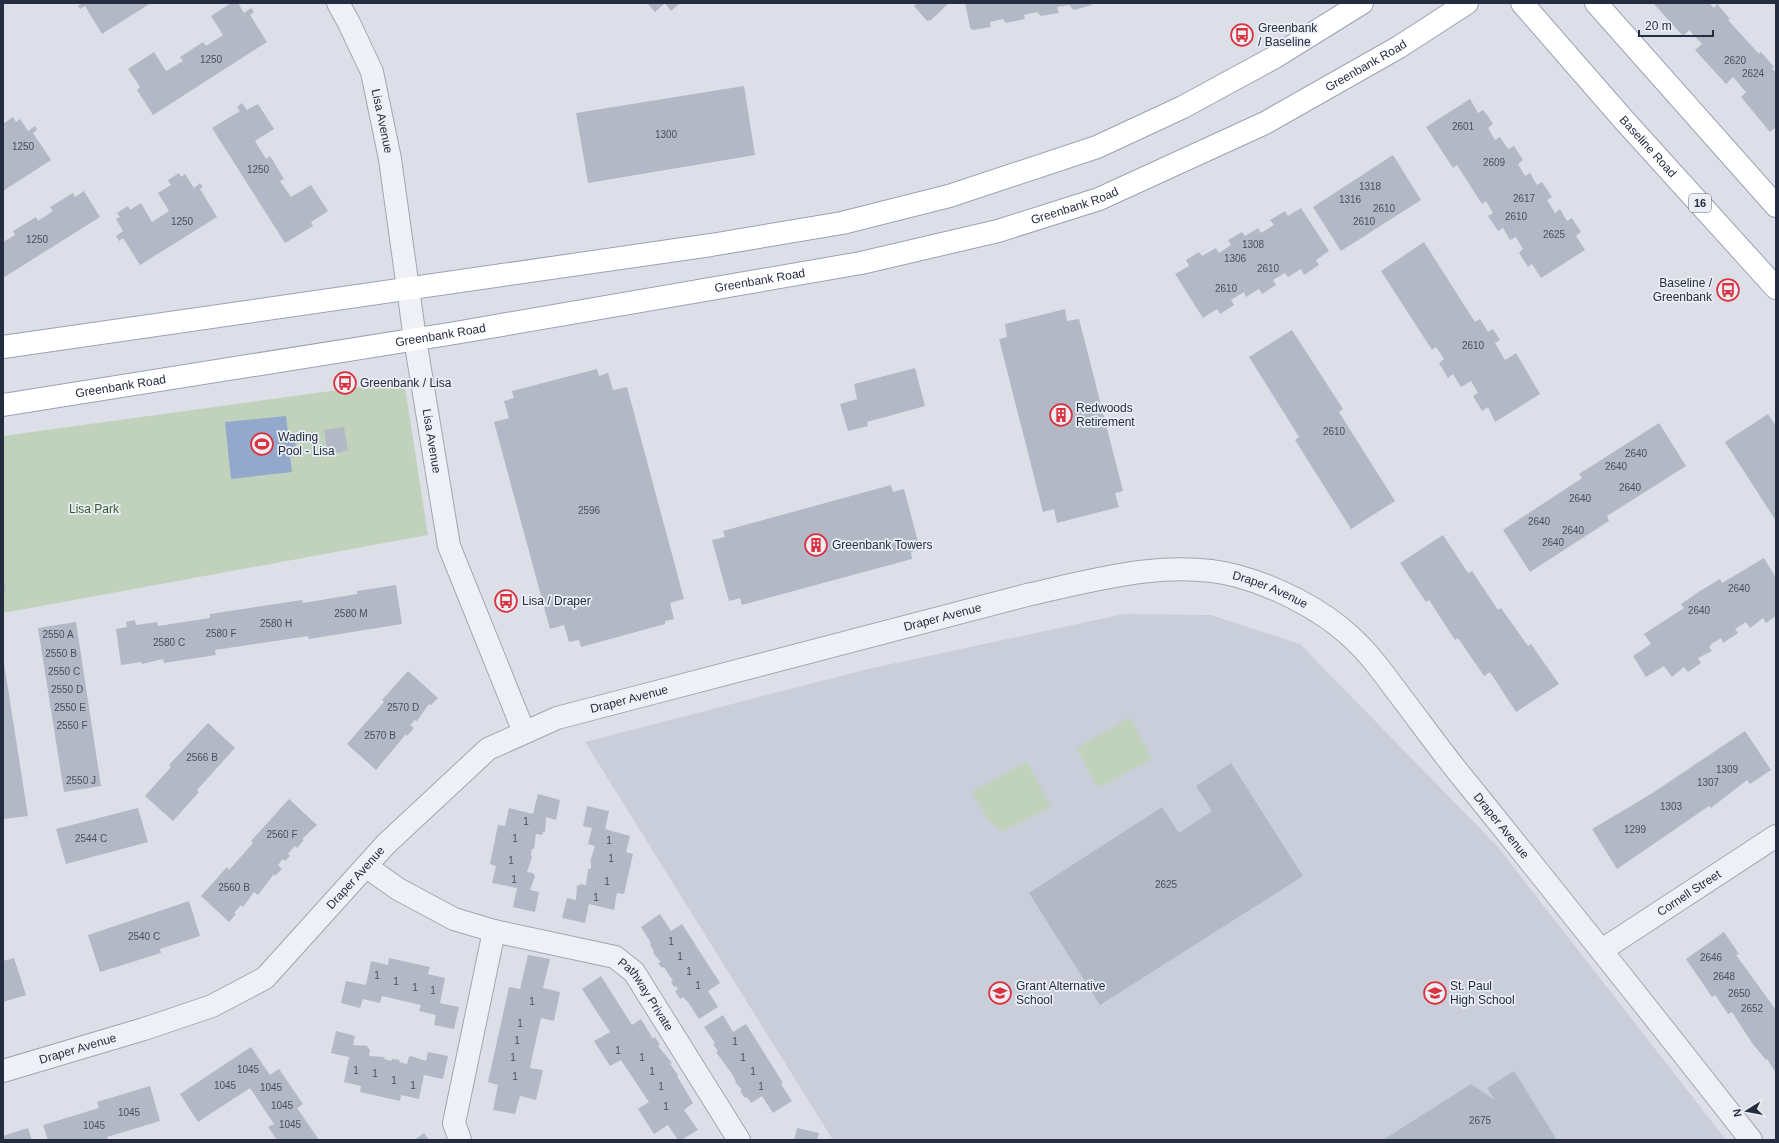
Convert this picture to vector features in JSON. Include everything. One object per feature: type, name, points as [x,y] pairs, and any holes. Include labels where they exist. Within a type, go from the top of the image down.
[{"type":"main road","points":[[3,347],[703,246],[842,223],[949,196],[1097,147],[1176,110],[1275,57],[1362,3]]},
{"type":"main road","name":"Greenbank Road","points":[[3,405],[415,339],[861,263],[998,231],[1099,199],[1265,122],[1399,46],[1467,3]]},
{"type":"main road","name":"Baseline Road","points":[[1522,3],[1776,288]]},
{"type":"main road","points":[[1596,3],[1776,206]]},
{"type":"street","name":"Lisa Avenue","points":[[338,3],[372,72],[390,159],[415,339],[449,546],[524,732]]},
{"type":"street","name":"Draper Avenue","points":[[3,1070],[144,1029],[212,1006],[265,978],[367,867],[386,844],[488,749],[524,732],[557,718],[1027,594],[1103,578],[1180,568],[1237,576],[1290,596],[1325,615],[1351,636],[1374,661],[1466,782],[1602,950],[1751,1140]]},
{"type":"street","name":"Cornell Street","points":[[1602,950],[1776,836]]},
{"type":"street","name":"Pathway Private","points":[[367,867],[398,889],[454,919],[494,930],[615,957],[634,972],[739,1140]]},
{"type":"street","points":[[460,1140],[454,1123],[494,930]]},
{"type":"shaded area","name":"Grant Alternative School","points":[[1124,614],[1211,615],[1300,644],[1497,846],[1726,1140],[833,1140],[585,742],[868,669]]},
{"type":"green space","name":"Lisa Park","points":[[404,381],[428,535],[3,613],[3,436]]},
{"type":"green space","points":[[1130,717],[1152,759],[1100,787],[1095,784],[1077,748]]},
{"type":"green space","points":[[1027,761],[1051,807],[1002,832],[988,820],[972,792]]},
{"type":"water","name":"Wading Pool - Lisa","points":[[286,416],[288,432],[294,432],[297,455],[290,456],[292,472],[231,479],[225,422]]},
{"type":"building","points":[[82,3],[151,3],[102,34],[85,6],[80,9],[78,6]]},
{"type":"building","points":[[231,3],[238,3],[244,13],[251,8],[254,12],[250,15],[267,42],[153,115],[137,90],[140,87],[128,69],[154,52],[166,71],[183,61],[180,57],[203,42],[206,46],[223,35],[211,16]]},
{"type":"building","points":[[647,3],[665,3],[655,12]]},
{"type":"building","points":[[665,3],[680,3],[671,11]]},
{"type":"building","points":[[917,3],[949,3],[931,20],[927,21],[914,6]]},
{"type":"building","points":[[965,3],[1091,3],[1092,5],[1074,10],[1069,5],[1057,7],[1059,13],[1041,16],[1037,12],[1024,15],[1025,19],[1006,23],[1003,19],[990,22],[991,27],[972,30]]},
{"type":"building","points":[[1653,3],[1709,3],[1714,8],[1717,4],[1730,19],[1728,20],[1759,54],[1761,52],[1774,67],[1772,68],[1776,73],[1776,127],[1770,132],[1741,97],[1746,92],[1733,77],[1726,84],[1695,50],[1702,44],[1689,30],[1683,36]]},
{"type":"building","points":[[744,86],[755,155],[588,183],[576,113]]},
{"type":"building","points":[[1470,99],[1478,113],[1483,110],[1493,124],[1488,128],[1495,140],[1500,137],[1508,149],[1514,146],[1523,160],[1518,164],[1525,176],[1530,173],[1537,185],[1542,182],[1552,197],[1547,200],[1555,213],[1560,209],[1567,221],[1572,218],[1581,232],[1576,236],[1585,250],[1541,278],[1532,264],[1528,267],[1519,253],[1523,249],[1516,237],[1510,240],[1503,228],[1498,231],[1488,216],[1493,213],[1486,201],[1482,204],[1457,165],[1453,168],[1426,127]]},
{"type":"building","points":[[242,103],[247,110],[258,104],[274,129],[255,141],[266,159],[270,156],[284,179],[280,181],[291,197],[311,185],[328,211],[311,222],[313,226],[285,243],[212,128],[240,111],[237,107]]},
{"type":"building","points":[[13,117],[16,122],[20,119],[28,131],[35,126],[37,130],[33,133],[51,160],[3,191],[3,129],[5,128],[3,124]]},
{"type":"building","points":[[1393,155],[1421,200],[1341,251],[1313,207]]},
{"type":"building","points":[[179,173],[181,177],[185,174],[194,188],[200,183],[203,187],[200,189],[217,217],[140,265],[123,238],[119,241],[116,236],[123,231],[116,219],[120,217],[117,213],[128,206],[130,210],[141,203],[152,222],[169,211],[158,193],[171,185],[168,180]]},
{"type":"building","points":[[84,191],[100,217],[3,278],[3,242],[15,235],[13,231],[36,217],[38,221],[53,211],[50,207],[73,193],[75,197]]},
{"type":"building","points":[[1301,208],[1329,251],[1316,260],[1319,265],[1304,275],[1301,269],[1288,277],[1285,273],[1273,280],[1276,285],[1262,294],[1259,289],[1246,297],[1244,292],[1231,300],[1234,305],[1220,314],[1217,309],[1203,318],[1175,274],[1189,266],[1186,260],[1199,252],[1202,256],[1216,248],[1219,253],[1231,245],[1228,240],[1242,232],[1245,236],[1258,228],[1261,233],[1274,225],[1270,220],[1285,211],[1288,216]]},
{"type":"building","points":[[1424,242],[1475,322],[1480,319],[1488,332],[1493,329],[1500,340],[1495,343],[1505,360],[1516,353],[1540,394],[1495,422],[1488,407],[1482,411],[1473,396],[1478,393],[1471,381],[1461,387],[1453,374],[1448,378],[1439,363],[1444,359],[1436,347],[1432,350],[1381,271]]},
{"type":"building","name":"Redwoods Retirement","points":[[1065,309],[1067,321],[1079,319],[1123,491],[1115,493],[1119,507],[1057,523],[1054,509],[1043,512],[999,339],[1007,337],[1005,324]]},
{"type":"building","points":[[1292,330],[1343,409],[1339,412],[1395,501],[1351,529],[1295,440],[1299,437],[1249,357]]},
{"type":"building","points":[[915,368],[925,406],[867,422],[868,426],[848,431],[840,404],[857,399],[854,384]]},
{"type":"building","points":[[597,369],[599,376],[608,373],[613,390],[627,387],[684,599],[670,603],[674,619],[665,621],[665,624],[581,647],[579,640],[569,642],[564,625],[550,629],[494,422],[509,418],[504,401],[514,398],[512,391]]},
{"type":"building","points":[[1768,414],[1776,426],[1776,521],[1725,442]]},
{"type":"building","points":[[1659,423],[1686,466],[1607,516],[1609,521],[1530,572],[1503,530],[1582,478],[1579,474]]},
{"type":"building","points":[[344,427],[348,451],[328,454],[324,430]]},
{"type":"building","name":"Greenbank Towers","points":[[891,485],[893,492],[904,489],[920,549],[911,552],[912,559],[742,605],[740,598],[729,601],[712,540],[725,537],[723,531]]},
{"type":"building","points":[[1443,535],[1468,573],[1472,571],[1498,610],[1501,608],[1528,646],[1531,644],[1559,684],[1516,712],[1490,672],[1484,676],[1458,638],[1455,640],[1429,600],[1426,602],[1400,563]]},
{"type":"building","points":[[1764,558],[1776,578],[1776,616],[1766,623],[1763,618],[1750,628],[1746,622],[1735,629],[1738,633],[1723,643],[1721,638],[1713,643],[1709,647],[1712,651],[1698,658],[1701,663],[1688,672],[1684,667],[1672,677],[1664,666],[1646,677],[1633,656],[1651,644],[1644,634],[1684,608],[1681,604],[1700,591],[1720,579],[1722,583]]},
{"type":"building","points":[[3,577],[6,591],[3,592]]},
{"type":"building","points":[[396,585],[402,624],[309,639],[308,636],[215,650],[216,655],[164,663],[163,659],[142,664],[141,662],[121,665],[116,629],[127,627],[126,622],[135,620],[136,625],[157,622],[158,626],[210,618],[210,614],[302,600],[303,603],[357,594],[357,591]]},
{"type":"building","points":[[76,622],[101,786],[64,792],[38,628]]},
{"type":"building","points":[[3,657],[28,816],[3,819]]},
{"type":"building","points":[[408,671],[438,698],[431,705],[429,704],[417,721],[415,720],[410,725],[414,728],[407,736],[406,734],[376,770],[347,744],[384,702],[382,700]]},
{"type":"building","points":[[208,723],[235,748],[197,790],[199,792],[173,821],[145,796],[171,767],[169,765]]},
{"type":"building","points":[[1745,731],[1771,770],[1750,784],[1747,780],[1711,808],[1709,806],[1617,869],[1592,829],[1651,794]]},
{"type":"building","points":[[1231,763],[1303,876],[1100,1005],[1029,893],[1162,807],[1179,833],[1212,811],[1196,786]]},
{"type":"building","points":[[538,794],[560,800],[556,820],[546,817],[545,832],[543,832],[542,835],[536,834],[534,849],[532,849],[531,853],[532,857],[527,872],[533,873],[535,876],[530,890],[539,892],[535,912],[513,907],[517,888],[492,883],[496,866],[490,864],[498,825],[505,826],[509,808],[533,814]]},
{"type":"building","points":[[289,799],[317,825],[302,839],[304,840],[297,848],[295,846],[288,854],[290,856],[285,861],[283,859],[278,865],[282,869],[275,876],[274,874],[258,895],[254,892],[243,907],[241,905],[229,922],[201,896],[227,867],[229,870],[253,843],[251,841]]},
{"type":"building","points":[[587,806],[609,811],[605,829],[630,836],[626,852],[633,854],[624,894],[617,893],[614,910],[589,904],[585,923],[562,918],[567,898],[576,900],[577,885],[586,885],[588,869],[591,867],[590,862],[595,846],[588,844],[592,828],[583,826]]},
{"type":"building","points":[[138,808],[148,842],[66,864],[56,829]]},
{"type":"building","points":[[189,901],[200,936],[160,949],[161,953],[100,972],[88,935]]},
{"type":"building","points":[[660,914],[671,931],[682,924],[720,983],[708,991],[718,1007],[699,1019],[688,1002],[683,997],[680,999],[675,991],[678,989],[676,986],[674,987],[671,982],[673,981],[664,967],[662,968],[658,963],[661,962],[653,953],[651,943],[641,927]]},
{"type":"building","points":[[1724,932],[1739,954],[1736,955],[1776,1010],[1776,1073],[1767,1059],[1766,1060],[1752,1043],[1732,1012],[1728,1014],[1715,995],[1712,997],[1686,959]]},
{"type":"building","points":[[528,955],[550,959],[543,988],[560,992],[554,1021],[541,1018],[533,1053],[530,1068],[543,1070],[536,1100],[520,1096],[515,1114],[493,1110],[498,1085],[488,1082],[509,987],[520,989]]},
{"type":"building","points":[[14,958],[26,995],[3,1002],[3,961]]},
{"type":"building","points":[[389,958],[430,967],[428,974],[445,978],[440,1003],[459,1007],[454,1029],[434,1025],[436,1015],[419,1011],[421,1005],[382,996],[380,1003],[363,999],[360,1008],[341,1003],[346,981],[366,985],[371,961],[388,965]]},
{"type":"building","points":[[601,976],[632,1025],[641,1019],[653,1039],[655,1037],[660,1045],[658,1046],[672,1063],[670,1064],[678,1075],[677,1076],[693,1103],[684,1110],[698,1130],[681,1140],[678,1140],[668,1125],[654,1134],[638,1109],[649,1102],[621,1060],[610,1066],[594,1041],[610,1032],[582,989]]},
{"type":"building","points":[[723,1015],[733,1032],[746,1024],[783,1083],[781,1084],[792,1101],[773,1113],[762,1096],[751,1103],[747,1097],[745,1098],[732,1074],[716,1052],[718,1051],[713,1044],[715,1043],[704,1027]]},
{"type":"building","points":[[336,1031],[355,1036],[353,1045],[368,1046],[367,1048],[370,1049],[369,1056],[385,1057],[384,1059],[391,1061],[392,1059],[400,1060],[399,1062],[407,1064],[409,1057],[411,1056],[426,1061],[428,1052],[448,1056],[443,1079],[424,1075],[419,1099],[401,1095],[400,1101],[360,1092],[361,1086],[344,1082],[349,1057],[331,1053]]},
{"type":"building","points":[[251,1047],[270,1075],[279,1069],[303,1104],[297,1108],[319,1140],[277,1140],[268,1127],[274,1124],[250,1088],[198,1122],[180,1094]]},
{"type":"building","points":[[1514,1071],[1557,1140],[1383,1140],[1471,1084],[1495,1100],[1487,1088]]},
{"type":"building","points":[[150,1086],[160,1121],[107,1137],[108,1140],[48,1140],[43,1125],[99,1108],[97,1102]]},
{"type":"building","points":[[28,1128],[32,1140],[3,1140],[3,1136]]},
{"type":"building","points":[[797,1128],[819,1133],[817,1140],[794,1140]]},
{"type":"building","points":[[424,1133],[429,1140],[414,1140]]},
{"type":"place","name":"Greenbank / Baseline","points":[[1242,35]]},
{"type":"place","name":"Baseline / Greenbank","points":[[1728,290]]},
{"type":"place","name":"Greenbank / Lisa","points":[[345,383]]},
{"type":"place","name":"Redwoods Retirement","points":[[1061,415]]},
{"type":"place","name":"Wading Pool - Lisa","points":[[262,444]]},
{"type":"place","name":"Greenbank Towers","points":[[816,545]]},
{"type":"place","name":"Lisa / Draper","points":[[506,601]]},
{"type":"place","name":"Grant Alternative School","points":[[1000,993]]},
{"type":"place","name":"St. Paul High School","points":[[1435,993]]}]
